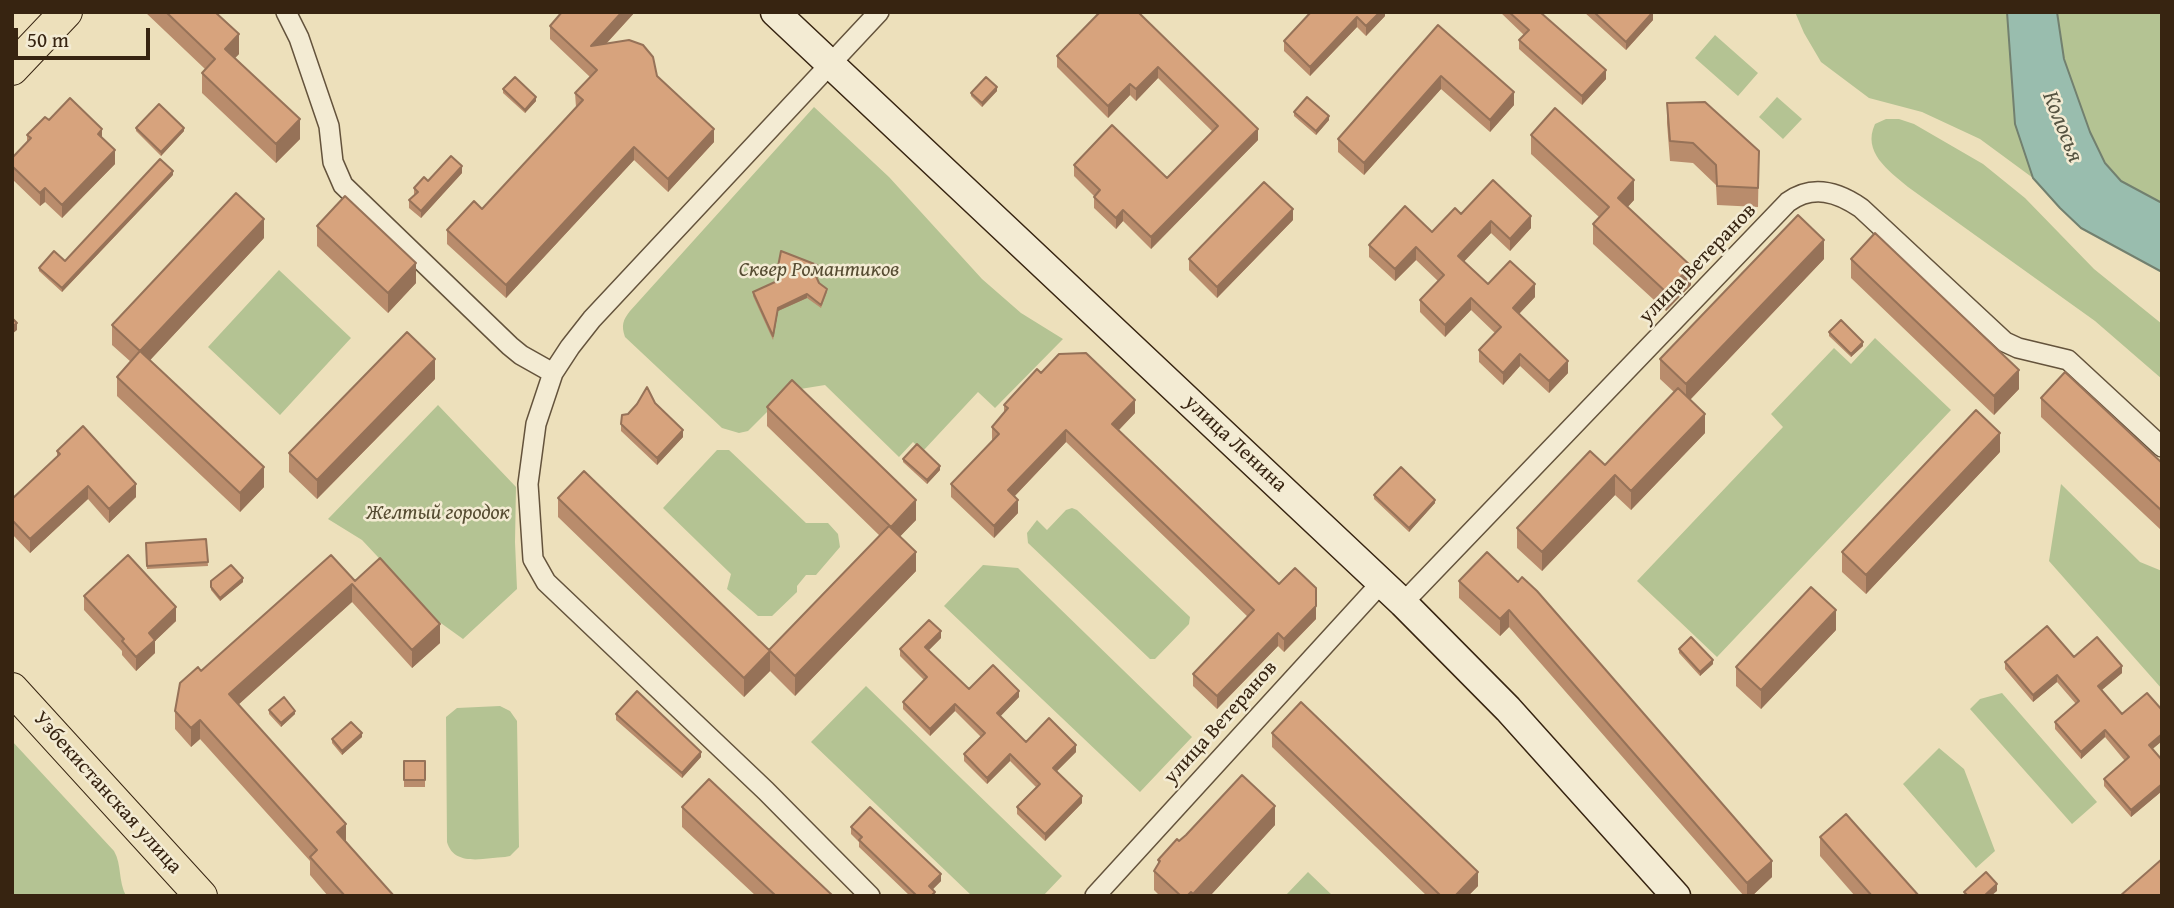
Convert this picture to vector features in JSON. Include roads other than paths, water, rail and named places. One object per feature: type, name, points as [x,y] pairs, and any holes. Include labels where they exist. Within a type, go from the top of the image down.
[{"type":"main road","points":[[12,69],[66,12]]},
{"type":"main road","name":"улица Ленина","points":[[775,12],[1403,603],[1508,709],[1676,896]]},
{"type":"main road","name":"Узбекистанская улица","points":[[12,690],[201,896]]},
{"type":"street","points":[[286,12],[299,38],[329,126],[332,162],[343,185],[510,346],[553,373]]},
{"type":"street","points":[[870,896],[766,791],[546,582],[533,559],[528,484],[536,424],[543,398],[553,373],[570,347],[592,319],[879,12]]},
{"type":"street","name":"улица Ветеранов","points":[[1403,603],[1797,195],[1824,191],[1851,201],[2005,342],[2018,348],[2068,360],[2162,447]]},
{"type":"street","name":"улица Ветеранов","points":[[1095,896],[1381,582]]},
{"type":"water","name":"Колосья","points":[[2007,12],[2057,12],[2064,59],[2090,132],[2105,163],[2121,181],[2162,203],[2162,272],[2081,228],[2033,178],[2015,124]]},
{"type":"park label","name":"Сквер Романтиков","points":[[819,271]]},
{"type":"park label","name":"Желтый городок","points":[[438,514]]}]
